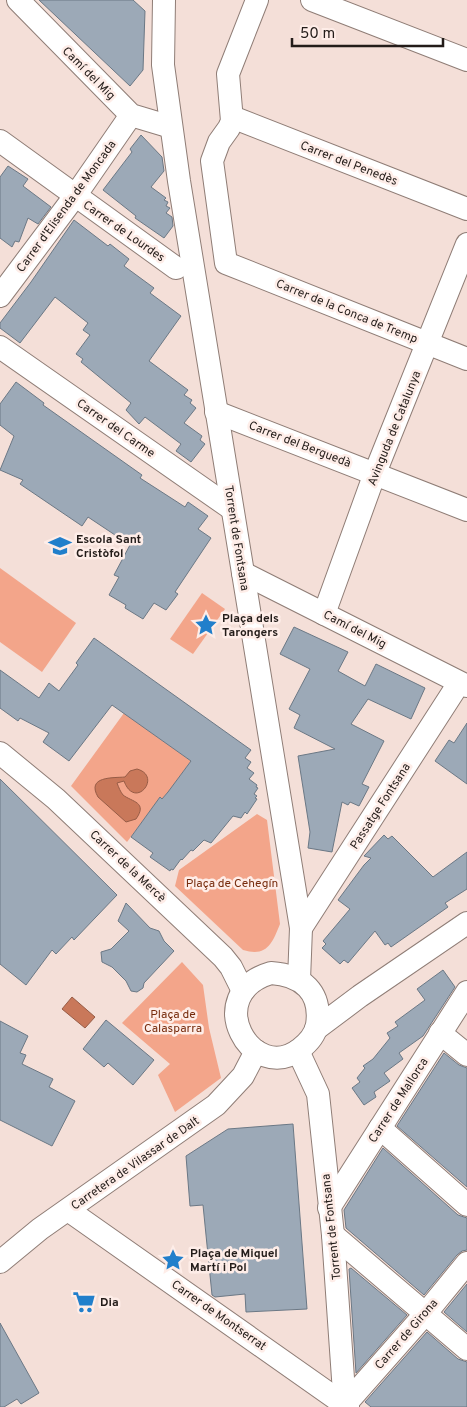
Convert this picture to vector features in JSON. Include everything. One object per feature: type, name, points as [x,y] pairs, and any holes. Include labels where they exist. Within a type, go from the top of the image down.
[{"type":"street","name":"Camí del Mig","points":[[18,0],[131,116]]},
{"type":"street","name":"Torrent de Fontsana","points":[[164,0],[163,65],[171,127],[300,928],[299,980]]},
{"type":"street","points":[[232,117],[228,74],[258,0]]},
{"type":"street","points":[[312,0],[467,60]]},
{"type":"street","points":[[131,116],[171,127]]},
{"type":"street","name":"Carrer d'Elisenda de Moncada","points":[[0,296],[75,196],[131,116]]},
{"type":"street","name":"Carrer del Penedès","points":[[232,117],[467,209]]},
{"type":"street","name":"Carrer de la Conca de Tremp","points":[[232,117],[229,128],[218,142],[212,161],[226,263],[467,359]]},
{"type":"street","name":"Carrer de Lourdes","points":[[0,141],[176,268]]},
{"type":"street","name":"Avinguda de Catalunya","points":[[324,614],[375,474],[467,244]]},
{"type":"street","name":"Carrer del Carme","points":[[0,347],[232,509]]},
{"type":"street","name":"Carrer del Berguedà","points":[[216,412],[467,510]]},
{"type":"street","name":"Camí del Mig","points":[[243,573],[463,685]]},
{"type":"street","name":"Passatge Fontsana","points":[[300,928],[463,685]]},
{"type":"street","name":"Carrer de la Mercè","points":[[0,753],[70,812],[223,957],[231,967],[243,991]]},
{"type":"street","points":[[316,1029],[360,996],[467,923]]},
{"type":"street","points":[[271,973],[285,974],[299,980],[310,990],[318,1015],[316,1029],[309,1042],[298,1051],[271,1058],[256,1051],[245,1042],[238,1030],[235,1016],[236,1004],[243,991],[258,977],[271,973]]},
{"type":"street","name":"Carrer de Mallorca","points":[[329,1208],[467,992]]},
{"type":"street","points":[[315,1001],[360,996]]},
{"type":"street","points":[[440,1033],[467,1055]]},
{"type":"street","name":"Carretera de Vilassar de Dalt","points":[[0,1262],[25,1241],[216,1105],[243,1076],[256,1051]]},
{"type":"street","name":"Torrent de Fontsana","points":[[298,1051],[318,1094],[333,1235],[345,1406]]},
{"type":"street","points":[[380,1128],[467,1205]]},
{"type":"street","name":"Carrer de Montserrat","points":[[68,1210],[345,1406]]},
{"type":"street","points":[[333,1235],[467,1349]]},
{"type":"street","name":"Carrer de Girona","points":[[345,1406],[467,1263]]},
{"type":"green space","points":[[0,568],[76,623],[42,672],[0,642]]},
{"type":"green space","points":[[202,593],[225,609],[193,654],[170,639]]},
{"type":"green space","points":[[124,713],[191,761],[180,776],[171,795],[168,792],[162,799],[160,798],[127,842],[71,786]]},
{"type":"green space","name":"Plaça de Cehegín","points":[[257,814],[267,820],[280,924],[268,947],[258,952],[251,952],[243,950],[175,886],[179,870]]},
{"type":"green space","name":"Plaça de Calasparra","points":[[182,962],[203,985],[209,1028],[221,1078],[175,1112],[158,1075],[170,1064],[122,1023]]},
{"type":"shaded area","points":[[137,769],[144,773],[147,778],[147,784],[140,792],[134,793],[124,781],[117,783],[123,795],[140,806],[136,819],[126,822],[98,797],[95,785],[108,778],[125,777],[130,771]]},
{"type":"shaded area","points":[[72,997],[95,1017],[85,1028],[62,1009]]},
{"type":"building","points":[[39,0],[133,0],[145,11],[143,70],[130,86]]},
{"type":"building","points":[[141,135],[162,157],[164,171],[151,187],[166,198],[164,200],[168,202],[166,206],[170,208],[166,213],[172,217],[173,226],[164,238],[135,218],[136,216],[103,190],[132,152],[130,149]]},
{"type":"building","points":[[8,166],[28,179],[23,186],[51,207],[38,224],[28,218],[19,242],[15,241],[12,247],[0,238],[0,177]]},
{"type":"building","points":[[74,220],[108,246],[110,244],[129,259],[124,266],[154,288],[150,293],[181,316],[149,361],[188,390],[184,395],[192,400],[190,403],[196,408],[184,423],[202,436],[200,440],[205,444],[191,462],[176,451],[181,444],[145,417],[139,424],[126,410],[131,403],[81,362],[83,359],[76,354],[90,335],[83,330],[88,323],[55,297],[20,343],[0,328],[0,323]]},
{"type":"building","points":[[16,382],[44,403],[43,405],[142,475],[140,478],[185,507],[188,502],[208,516],[198,529],[211,538],[175,592],[178,594],[166,610],[154,603],[143,619],[125,608],[126,605],[109,595],[119,577],[114,575],[130,545],[88,517],[82,526],[20,484],[23,480],[0,470],[14,436],[0,425],[0,404]]},
{"type":"building","points":[[294,627],[348,652],[338,671],[365,686],[376,664],[425,688],[411,719],[368,699],[351,724],[384,741],[362,784],[369,787],[359,806],[350,802],[348,805],[342,802],[332,852],[308,848],[310,832],[298,756],[335,749],[294,728],[300,715],[289,709],[310,669],[280,654]]},
{"type":"building","points":[[94,638],[251,750],[245,758],[251,762],[247,768],[254,773],[249,779],[258,788],[254,794],[257,796],[255,798],[257,799],[247,814],[245,812],[241,818],[233,816],[211,843],[204,840],[170,871],[150,857],[153,853],[131,837],[160,797],[162,799],[191,761],[112,705],[69,761],[43,742],[49,733],[20,718],[18,721],[0,708],[0,670],[39,698],[49,683],[59,691],[78,665],[76,663]]},
{"type":"building","points":[[467,723],[467,784],[435,761],[449,740],[454,743]]},
{"type":"building","points":[[0,779],[117,895],[74,940],[72,937],[56,954],[52,950],[26,985],[0,964]]},
{"type":"building","points":[[384,835],[388,839],[392,836],[433,877],[467,852],[467,889],[445,903],[448,907],[391,947],[388,943],[385,945],[375,931],[348,963],[344,960],[340,964],[322,948],[326,944],[323,941],[350,909],[338,900],[371,858],[364,856]]},
{"type":"building","points":[[126,903],[150,928],[159,931],[164,941],[174,951],[144,983],[143,988],[137,992],[131,991],[126,981],[112,967],[102,962],[101,952],[111,949],[129,931],[118,921]]},
{"type":"building","points":[[443,970],[455,987],[423,1036],[399,1053],[403,1059],[384,1073],[390,1081],[374,1092],[376,1097],[364,1105],[352,1088],[360,1082],[357,1078],[365,1068],[363,1066],[373,1059],[390,1038],[387,1033],[398,1026],[395,1022],[425,1000],[417,989]]},
{"type":"building","points":[[106,1020],[154,1060],[133,1085],[108,1063],[104,1067],[83,1049]]},
{"type":"building","points":[[0,1021],[28,1036],[20,1053],[26,1055],[22,1064],[53,1079],[49,1087],[75,1101],[52,1146],[0,1120]]},
{"type":"building","points":[[444,1053],[459,1065],[467,1068],[467,1187],[397,1126]]},
{"type":"building","points":[[293,1124],[307,1309],[246,1312],[245,1294],[215,1297],[212,1295],[203,1205],[190,1206],[186,1156],[228,1129]]},
{"type":"building","points":[[383,1148],[458,1215],[467,1218],[467,1250],[457,1255],[424,1295],[346,1228],[344,1210]]},
{"type":"building","points":[[351,1268],[407,1315],[356,1373],[349,1269]]},
{"type":"building","points":[[467,1284],[467,1332],[444,1312]]},
{"type":"building","points":[[0,1323],[39,1393],[21,1404],[17,1399],[4,1407],[0,1407]]},
{"type":"building","points":[[427,1332],[458,1359],[467,1362],[467,1407],[371,1407],[365,1402]]},
{"type":"place","name":"Escola Sant Cristòfol","points":[[60,546]]},
{"type":"place","name":"Plaça dels Tarongers","points":[[206,625]]},
{"type":"place","name":"Plaça de Miquel Martí i Pol","points":[[173,1260]]},
{"type":"place","name":"Dia","points":[[84,1302]]}]
